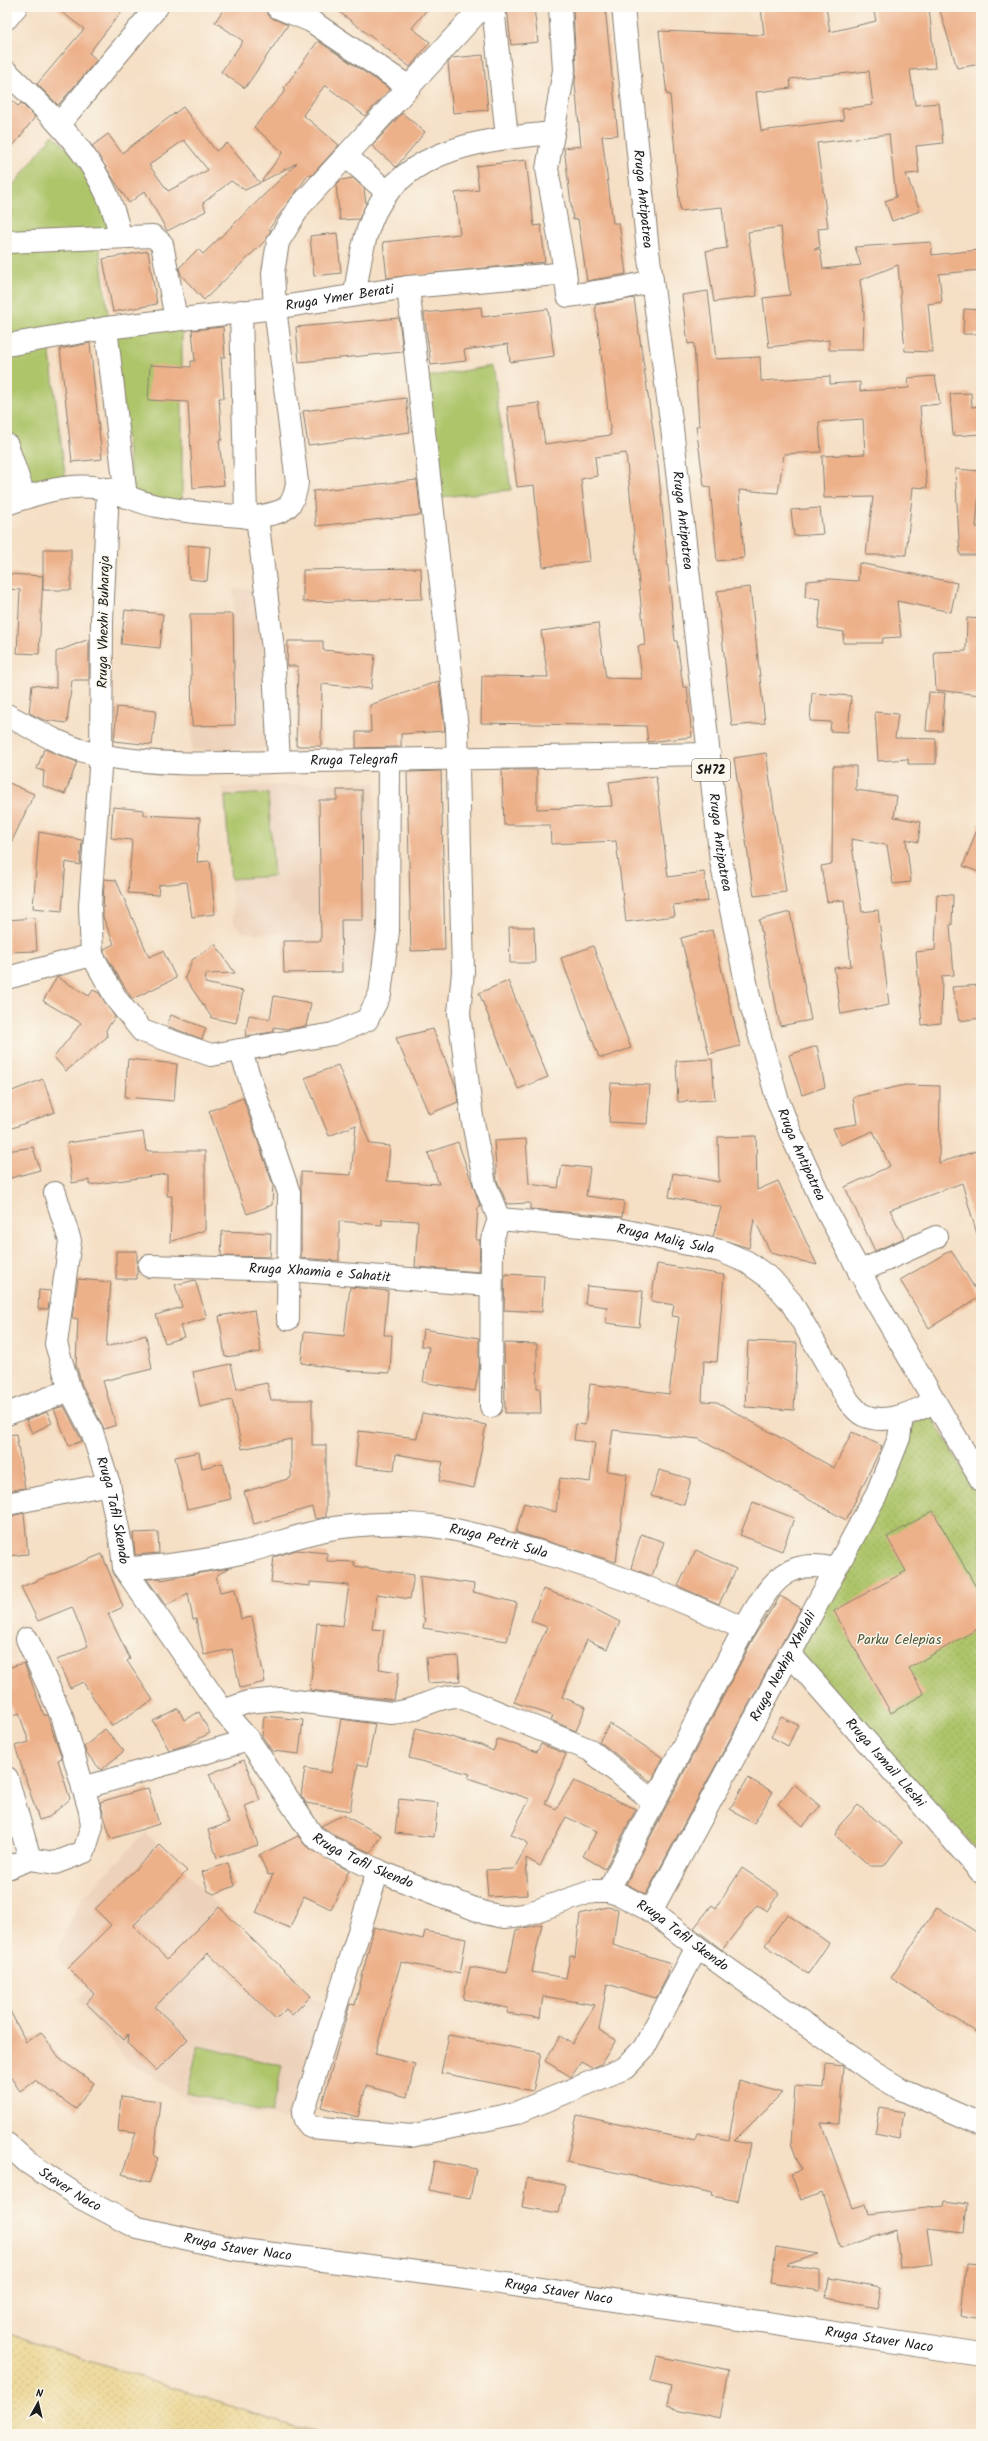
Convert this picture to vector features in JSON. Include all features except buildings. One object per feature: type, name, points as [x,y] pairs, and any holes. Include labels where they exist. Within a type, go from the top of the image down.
[{"type":"street","points":[[7,18],[16,7]]},
{"type":"street","points":[[59,124],[157,7]]},
{"type":"street","points":[[277,7],[315,14],[409,87]]},
{"type":"street","points":[[7,446],[16,501],[42,492],[86,487],[117,493],[157,506],[251,517],[278,513],[291,506],[296,493],[297,482],[275,308],[273,273],[278,242],[300,206],[482,7]]},
{"type":"street","points":[[493,7],[506,137]]},
{"type":"street","points":[[560,7],[564,65],[553,133],[548,152],[548,179],[565,271],[568,296],[624,288],[652,281]]},
{"type":"street","name":"Rruga Antipatrea","points":[[623,7],[652,281],[668,389],[709,754],[728,903],[767,1066],[786,1122],[804,1164],[859,1272],[981,1480]]},
{"type":"street","points":[[7,72],[76,142],[92,165],[108,194],[120,237]]},
{"type":"street","points":[[355,294],[367,234],[375,212],[387,192],[401,177],[418,165],[473,144],[506,137],[553,133]]},
{"type":"street","points":[[346,156],[387,192]]},
{"type":"street","points":[[7,242],[153,236],[162,244],[176,319]]},
{"type":"street","name":"Rruga Ymer Berati","points":[[7,345],[106,328],[275,308],[355,294],[408,287],[557,274],[565,271]]},
{"type":"street","points":[[408,287],[449,642],[458,758],[463,972],[459,1013],[472,1117],[484,1184],[499,1219],[492,1240],[491,1406]]},
{"type":"street","points":[[241,311],[251,517],[273,649],[279,761]]},
{"type":"street","name":"Rruga Vhexhi Buharaja","points":[[92,956],[90,906],[101,755],[102,620],[117,493],[106,328]]},
{"type":"street","name":"Rruga Telegrafi","points":[[7,715],[68,745],[101,755],[125,759],[207,765],[279,761],[709,754]]},
{"type":"street","points":[[7,978],[92,956],[117,1000],[142,1031],[212,1055],[333,1034],[367,1020],[380,994],[388,931],[389,760]]},
{"type":"street","points":[[240,1050],[289,1193],[288,1319]]},
{"type":"street","name":"Rruga Tafil Skendo","points":[[55,1193],[70,1240],[56,1344],[70,1390],[92,1432],[109,1484],[122,1549],[124,1568],[223,1711],[249,1740],[313,1836],[331,1848],[378,1870],[484,1913],[504,1917],[524,1915],[592,1890],[608,1891],[621,1895],[651,1912],[697,1947],[874,2073],[901,2089],[981,2124]]},
{"type":"street","name":"Rruga Maliq Sula","points":[[499,1219],[617,1229],[721,1250],[747,1262],[771,1280],[791,1302],[849,1402],[862,1415],[881,1419],[902,1417],[935,1402]]},
{"type":"street","points":[[859,1272],[936,1237]]},
{"type":"street","name":"Rruga Xhamia e Sahatit","points":[[149,1266],[288,1270],[491,1285]]},
{"type":"street","points":[[7,1414],[70,1390]]},
{"type":"street","name":"Rruga Nexhip Xhelali","points":[[651,1912],[834,1569],[877,1493],[891,1462],[899,1438],[902,1417]]},
{"type":"street","points":[[7,1504],[109,1484]]},
{"type":"street","name":"Rruga Petrit Sula","points":[[124,1568],[164,1567],[209,1559],[246,1552],[306,1534],[342,1527],[392,1524],[444,1528],[578,1562],[639,1583],[744,1629]]},
{"type":"street","points":[[608,1891],[744,1629],[768,1588],[780,1577],[798,1568],[818,1565],[834,1569]]},
{"type":"street","points":[[7,1868],[30,1859],[55,1863],[84,1852],[92,1826],[83,1788],[62,1719],[27,1639]]},
{"type":"street","name":"Rruga Ismail Lleshi","points":[[789,1653],[981,1872]]},
{"type":"street","points":[[223,1711],[248,1702],[280,1699],[391,1713],[406,1713],[446,1696],[458,1696],[590,1750],[654,1802]]},
{"type":"street","points":[[83,1788],[249,1740]]},
{"type":"street","points":[[7,1778],[30,1859]]},
{"type":"street","points":[[378,1870],[303,2112],[305,2120],[311,2127],[411,2136],[516,2113],[625,2068],[644,2048],[697,1947]]},
{"type":"street","name":"Staver Naco","points":[[7,2144],[27,2162],[81,2198],[138,2228]]},
{"type":"street","name":"Rruga Staver Naco","points":[[138,2228],[234,2249],[473,2279],[981,2355]]},
{"type":"shaded area","points":[[234,589],[259,590],[271,748],[192,750],[190,614],[233,614]]},
{"type":"shaded area","points":[[375,782],[374,921],[384,940],[378,972],[284,973],[283,934],[244,933],[234,923],[222,787]]},
{"type":"shaded area","points":[[145,1833],[160,1845],[219,1907],[311,1996],[327,2005],[289,2120],[191,2102],[127,2060],[77,2000],[88,1989],[55,1956],[80,1900]]},
{"type":"green space","points":[[53,135],[75,156],[98,194],[113,231],[97,230],[109,322],[182,309],[182,505],[133,493],[114,339],[47,331],[66,482],[30,490],[7,426],[7,193]]},
{"type":"green space","points":[[492,366],[511,490],[441,497],[427,377]]},
{"type":"green space","points":[[268,793],[274,876],[231,879],[225,796]]},
{"type":"green space","name":"Parku Celepias","points":[[930,1414],[981,1499],[981,1855],[799,1651],[900,1466],[910,1427]]},
{"type":"green space","points":[[198,2046],[282,2066],[271,2113],[187,2093]]},
{"type":"sand","points":[[7,2333],[300,2429],[325,2434],[7,2434]]}]
